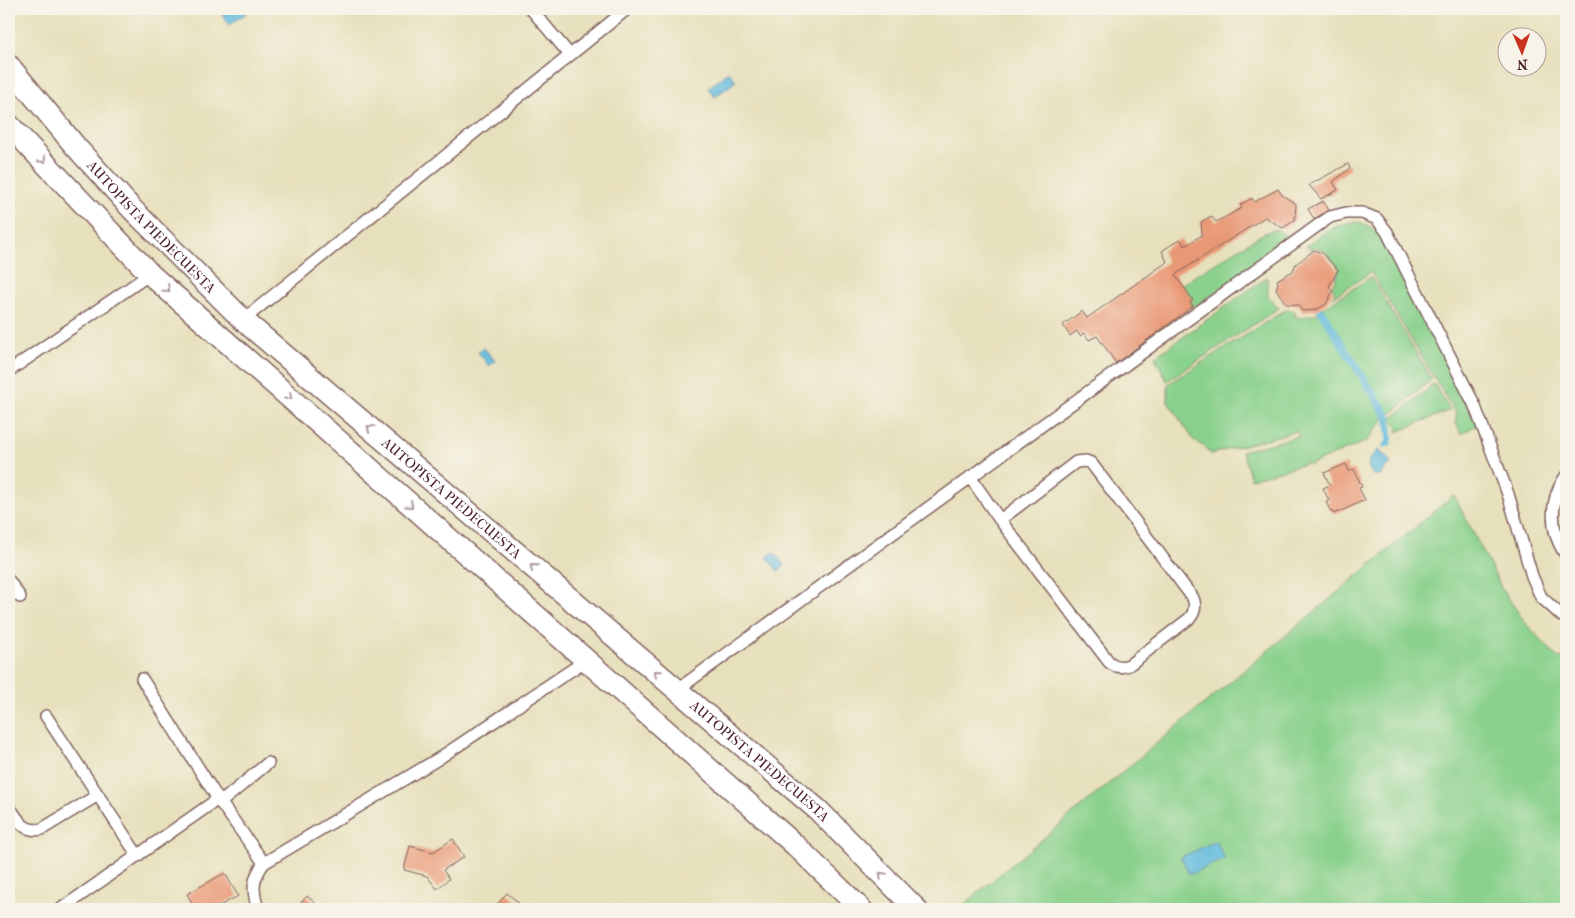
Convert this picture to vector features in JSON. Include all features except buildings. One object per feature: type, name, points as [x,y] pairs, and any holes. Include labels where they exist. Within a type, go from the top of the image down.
[{"type":"highway","name":"AUTOPISTA PIEDECUESTA","points":[[9,66],[132,209],[243,320],[818,810],[916,909]]},
{"type":"highway","points":[[9,125],[150,274],[795,845],[860,909]]},
{"type":"street","points":[[531,9],[570,55]]},
{"type":"street","points":[[243,320],[627,9]]},
{"type":"street","points":[[677,690],[1317,226],[1330,217],[1346,213],[1362,213],[1377,219],[1387,232],[1474,404],[1508,494],[1532,576],[1541,597],[1562,616],[1566,617]]},
{"type":"street","points":[[9,371],[150,274]]},
{"type":"street","points":[[970,477],[1000,520],[1113,665],[1124,667],[1128,665],[1190,618],[1195,611],[1193,598],[1091,463],[1086,461],[1076,462],[1000,520]]},
{"type":"street","points":[[1566,476],[1554,502],[1553,524],[1560,547],[1566,555]]},
{"type":"street","points":[[9,581],[20,597]]},
{"type":"street","points":[[258,909],[254,884],[256,873],[264,863],[438,759],[586,661]]},
{"type":"street","points":[[142,679],[219,801],[264,863]]},
{"type":"street","points":[[46,716],[138,856]]},
{"type":"street","points":[[61,909],[219,801],[268,763]]},
{"type":"street","points":[[9,807],[24,827],[35,831],[42,830],[98,795]]},
{"type":"green space","points":[[1355,222],[1371,227],[1389,248],[1477,425],[1461,434],[1456,423],[1456,414],[1371,272],[1332,298],[1335,292],[1332,286],[1340,269],[1325,251],[1316,247],[1311,249],[1306,246],[1334,227]]},
{"type":"green space","points":[[1276,229],[1286,236],[1289,243],[1194,307],[1190,302],[1193,300],[1182,284],[1264,233]]},
{"type":"green space","points":[[1267,277],[1268,297],[1279,308],[1167,381],[1155,357]]},
{"type":"green space","points":[[1371,277],[1432,379],[1390,415],[1323,308]]},
{"type":"green space","points":[[1287,309],[1295,311],[1295,316],[1300,318],[1319,313],[1385,418],[1367,441],[1309,465],[1308,463],[1251,479],[1242,451],[1299,436],[1297,431],[1211,454],[1204,446],[1195,442],[1168,402],[1168,384]]},
{"type":"green space","points":[[1434,384],[1450,410],[1397,432],[1398,427],[1391,419]]},
{"type":"green space","points":[[1454,495],[1503,591],[1527,625],[1558,658],[1566,659],[1566,909],[963,909],[961,907]]},
{"type":"water","points":[[218,9],[247,9],[249,11],[230,25]]},
{"type":"water","points":[[729,72],[736,81],[715,97],[708,88]]},
{"type":"water","points":[[484,348],[495,361],[489,366],[478,352]]},
{"type":"water","points":[[1378,450],[1390,460],[1391,464],[1386,467],[1381,476],[1373,475],[1368,464]]},
{"type":"water","points":[[774,552],[785,566],[778,571],[767,557]]},
{"type":"water","points":[[1216,841],[1225,859],[1189,875],[1181,857]]},
{"type":"waterway","points":[[1322,309],[1390,417],[1391,438],[1389,445]]},
{"type":"waterway","points":[[1319,311],[1387,419],[1389,439],[1385,446]]}]
